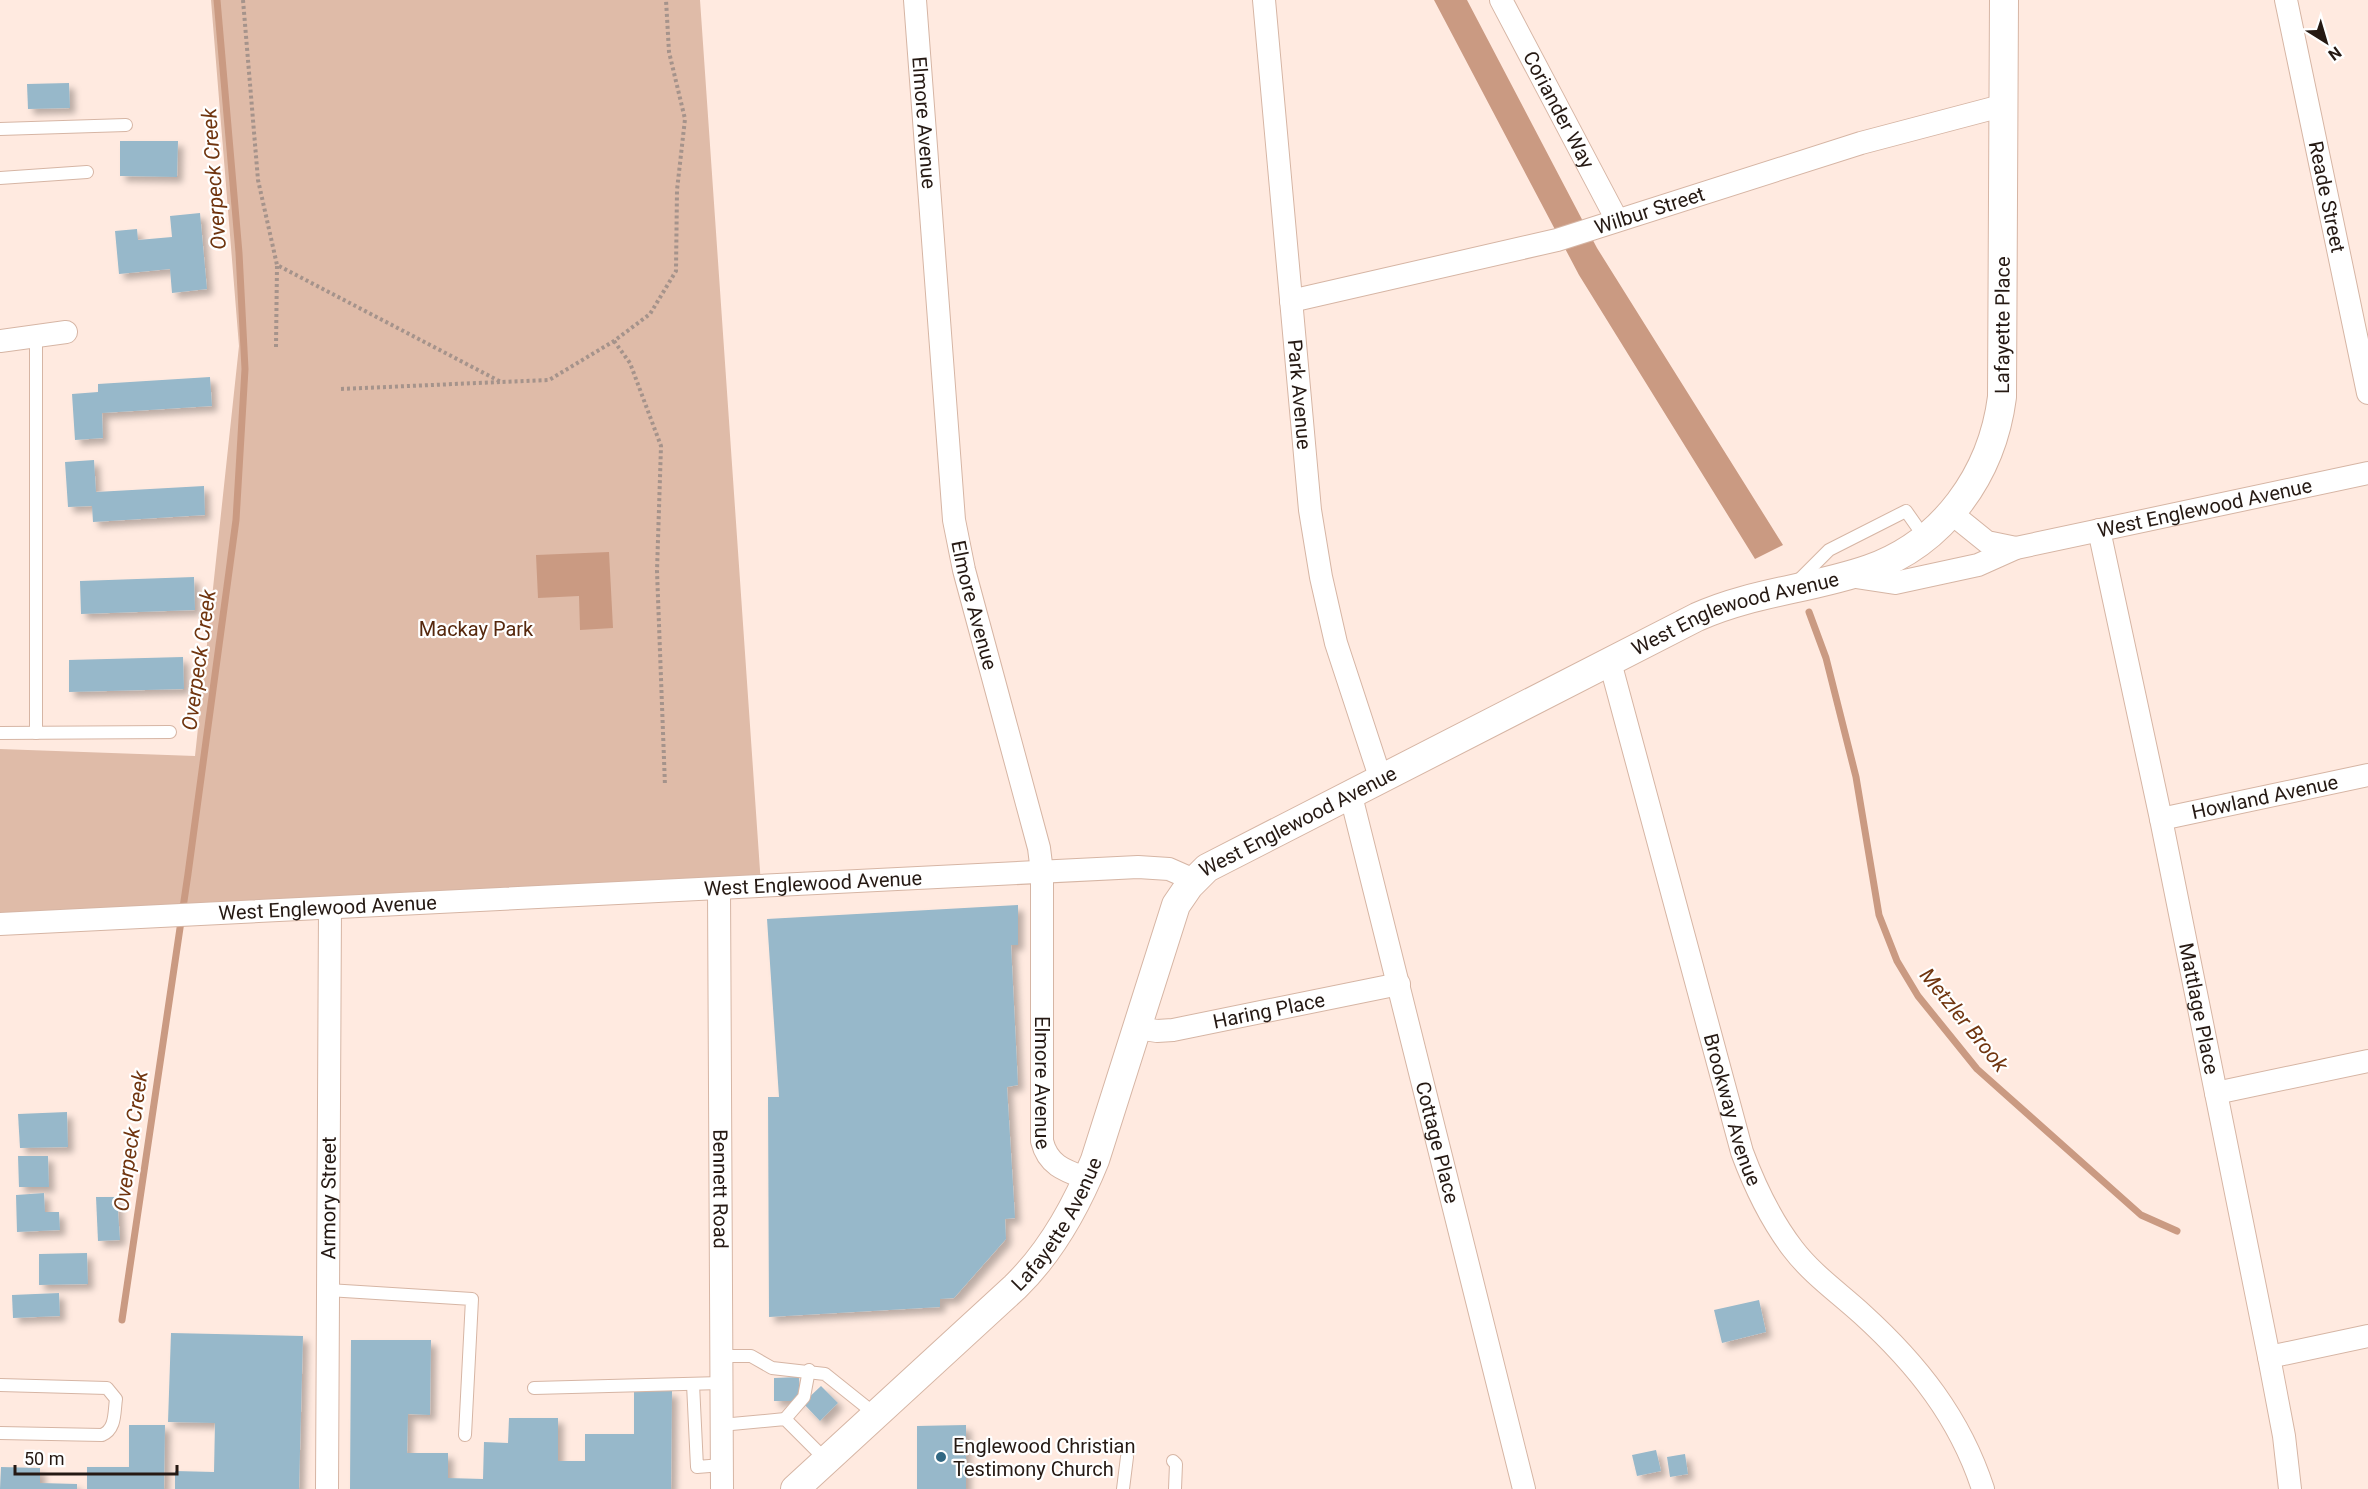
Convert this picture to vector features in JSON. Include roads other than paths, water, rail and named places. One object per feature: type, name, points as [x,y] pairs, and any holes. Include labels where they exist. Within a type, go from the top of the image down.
[{"type":"street","name":"Elmore Avenue","points":[[915,0],[954,520],[963,570],[1039,848],[1042,872],[1042,1141],[1045,1151],[1057,1166],[1088,1179]]},
{"type":"street","name":"Park Avenue","points":[[1264,0],[1310,510],[1321,577],[1343,669],[1381,780]]},
{"type":"street","name":"Coriander Way","points":[[1501,0],[1613,222]]},
{"type":"street","name":"Lafayette Place","points":[[1844,575],[1878,565],[1925,538],[1952,513],[1978,475],[1994,437],[2000,412],[2005,105],[2004,0]]},
{"type":"street","name":"Reade Street","points":[[2286,0],[2368,393]]},
{"type":"street","name":"Wilbur Street","points":[[1291,301],[1557,240],[1860,143],[2005,105]]},
{"type":"street","points":[[0,341],[66,332]]},
{"type":"street","name":"West Englewood Avenue","points":[[0,924],[1153,867],[1176,871],[1194,880],[1223,858],[1351,796],[1713,610],[1791,587],[1844,575],[1895,583],[1978,565],[2016,548],[2368,473]]},
{"type":"street","points":[[1952,513],[1987,542],[2001,547],[2016,548]]},
{"type":"street","name":"Mattlage Place","points":[[2100,531],[2161,819],[2269,1357],[2284,1436],[2289,1489]]},
{"type":"street","name":"Brookway Avenue","points":[[1610,662],[1742,1152],[1756,1190],[1773,1222],[1794,1250],[1818,1276],[1889,1338],[1948,1409],[1969,1450],[1983,1489]]},
{"type":"street","name":"Howland Avenue","points":[[2161,819],[2368,776]]},
{"type":"street","name":"Cottage Place","points":[[1351,796],[1524,1489]]},
{"type":"street","name":"Lafayette Avenue","points":[[795,1489],[1032,1269],[1057,1236],[1088,1179],[1176,905],[1194,880]]},
{"type":"street","name":"Bennett Road","points":[[719,889],[722,1489]]},
{"type":"street","name":"Armory Street","points":[[327,1489],[330,908]]},
{"type":"street","name":"Haring Place","points":[[1137,1028],[1157,1031],[1173,1030],[1399,984]]},
{"type":"street","points":[[2216,1093],[2368,1062]]},
{"type":"street","points":[[2269,1357],[2368,1336]]},
{"type":"lane","points":[[0,129],[126,125]]},
{"type":"lane","points":[[0,178],[87,172]]},
{"type":"lane","points":[[36,336],[36,733]]},
{"type":"lane","points":[[1791,587],[1829,550],[1906,511],[1925,538]]},
{"type":"lane","points":[[0,733],[170,732]]},
{"type":"lane","points":[[328,1290],[472,1299],[465,1435]]},
{"type":"lane","points":[[721,1356],[751,1356],[772,1368],[825,1374],[876,1414]]},
{"type":"lane","points":[[722,1425],[785,1419],[804,1397],[809,1371]]},
{"type":"lane","points":[[534,1388],[721,1383]]},
{"type":"lane","points":[[693,1384],[697,1467],[722,1465]]},
{"type":"lane","points":[[0,1385],[107,1388],[117,1400],[112,1426],[109,1432],[102,1435],[0,1433]]},
{"type":"lane","points":[[785,1419],[826,1460]]},
{"type":"lane","points":[[1123,1489],[1127,1457]]},
{"type":"lane","points":[[1173,1461],[1176,1464],[1175,1489]]},
{"type":"waterway","name":"Overpeck Creek","points":[[122,1320],[188,874],[236,520],[245,369],[239,253],[217,0]]},
{"type":"waterway","name":"Metzler Brook","points":[[1809,612],[1826,658],[1856,777],[1879,915],[1897,961],[1918,996],[1977,1069],[2141,1215],[2177,1231]]},
{"type":"place","name":"Englewood Christian Testimony Church","points":[[941,1457]]},
{"type":"park label","name":"Mackay Park","points":[[476,629]]}]
